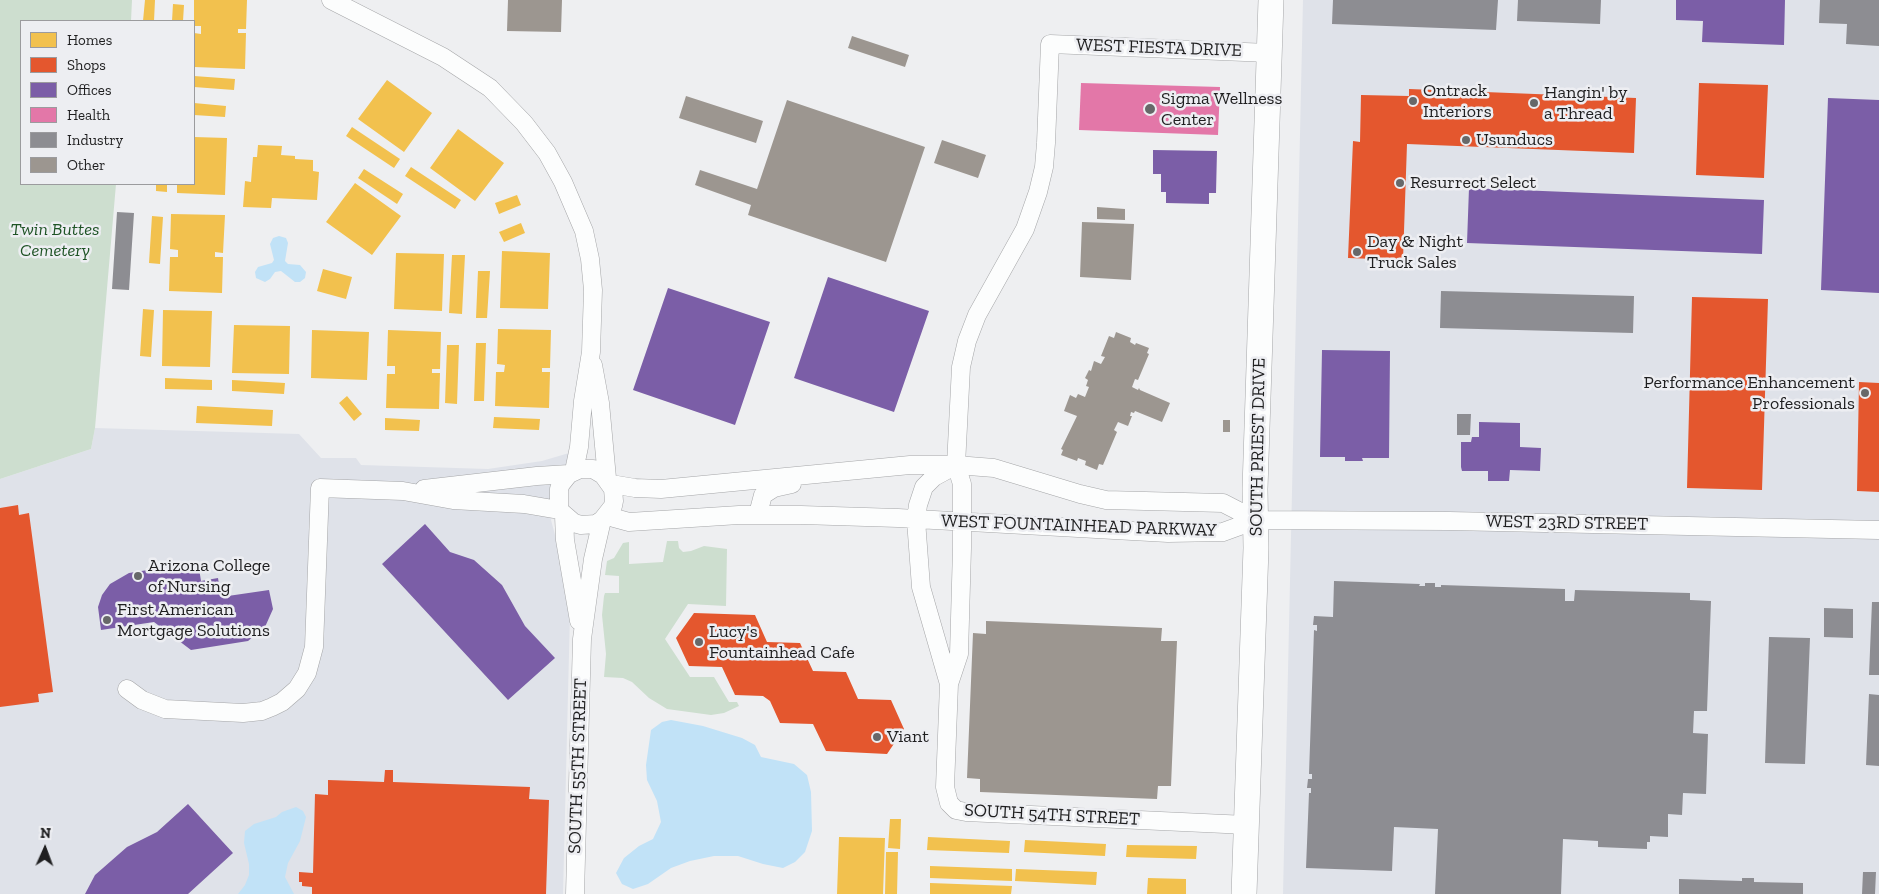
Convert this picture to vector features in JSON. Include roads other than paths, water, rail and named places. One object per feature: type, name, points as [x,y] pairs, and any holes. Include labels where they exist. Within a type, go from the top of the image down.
[{"type":"main road","name":"SOUTH PRIEST DRIVE","points":[[1244,894],[1271,0]]},
{"type":"street","points":[[331,0],[460,67],[502,99],[536,137],[563,182],[584,231],[592,274],[593,311],[591,352],[583,401],[580,437],[572,473],[558,490],[562,513]]},
{"type":"street","name":"WEST FIESTA DRIVE","points":[[956,465],[959,381],[967,341],[984,302],[1024,229],[1042,178],[1046,143],[1050,44],[1269,53]]},
{"type":"street","points":[[127,689],[150,704],[173,710],[252,713],[262,711],[282,702],[290,696],[303,682],[312,658],[320,488],[403,491],[453,500],[524,504],[562,513],[574,523],[581,525],[596,524],[605,518],[614,501],[609,481],[600,403],[591,352]]},
{"type":"street","name":"WEST FOUNTAINHEAD PARKWAY","points":[[609,481],[652,490],[922,464],[956,465],[994,468],[1106,500],[1223,503],[1256,520]]},
{"type":"street","points":[[916,520],[919,499],[924,487],[934,477],[956,465],[962,484],[961,522]]},
{"type":"street","points":[[403,491],[572,473],[592,469],[609,481]]},
{"type":"street","points":[[758,514],[763,495],[768,490],[798,483],[820,473]]},
{"type":"street","name":"SOUTH 55TH STREET","points":[[562,513],[582,639]]},
{"type":"street","name":"WEST FOUNTAINHEAD PARKWAY","points":[[605,518],[629,522],[758,514],[1193,533],[1223,532],[1256,520]]},
{"type":"street","name":"SOUTH 55TH STREET","points":[[575,894],[582,639],[593,559],[605,518]]},
{"type":"street","name":"SOUTH 54TH STREET","points":[[916,520],[921,587],[948,684],[945,786],[949,803],[956,810],[1247,825]]},
{"type":"street","name":"WEST 23RD STREET","points":[[1256,520],[1449,521],[1879,530]]},
{"type":"street","name":"SOUTH 54TH STREET","points":[[948,684],[959,654],[961,522]]},
{"type":"water","points":[[279,236],[286,238],[288,243],[285,261],[288,264],[300,265],[306,272],[305,278],[300,282],[295,282],[281,271],[275,272],[265,282],[256,278],[255,272],[258,267],[272,263],[274,260],[270,244],[273,238]]},
{"type":"water","points":[[671,720],[703,726],[742,738],[755,745],[761,757],[794,764],[807,775],[811,792],[812,831],[805,852],[795,862],[783,868],[738,856],[714,856],[690,861],[671,868],[648,884],[633,889],[622,884],[616,873],[624,858],[639,846],[653,839],[661,822],[657,801],[647,780],[646,765],[651,730],[662,722]]},
{"type":"water","points":[[296,807],[303,811],[306,817],[300,841],[288,863],[285,877],[294,894],[238,894],[245,885],[249,875],[249,864],[244,843],[245,831],[254,824],[276,817],[282,812]]},
{"type":"place","name":"Ontrack Interiors","points":[[1413,101]]},
{"type":"place","name":"Hangin' by a Thread","points":[[1534,103]]},
{"type":"place","name":"Sigma Wellness Center","points":[[1150,109]]},
{"type":"place","name":"Usunducs","points":[[1466,140]]},
{"type":"place","name":"Resurrect Select","points":[[1400,183]]},
{"type":"place","name":"Day & Night Truck Sales","points":[[1357,252]]},
{"type":"place","name":"Performance Enhancement Professionals","points":[[1865,393]]},
{"type":"place","name":"Arizona College of Nursing","points":[[138,576]]},
{"type":"place","name":"First American Mortgage Solutions","points":[[107,620]]},
{"type":"place","name":"Lucy's Fountainhead Cafe","points":[[699,642]]},
{"type":"place","name":"Viant","points":[[877,737]]},
{"type":"park label","name":"Twin Buttes Cemetery","points":[[55,240]]}]
